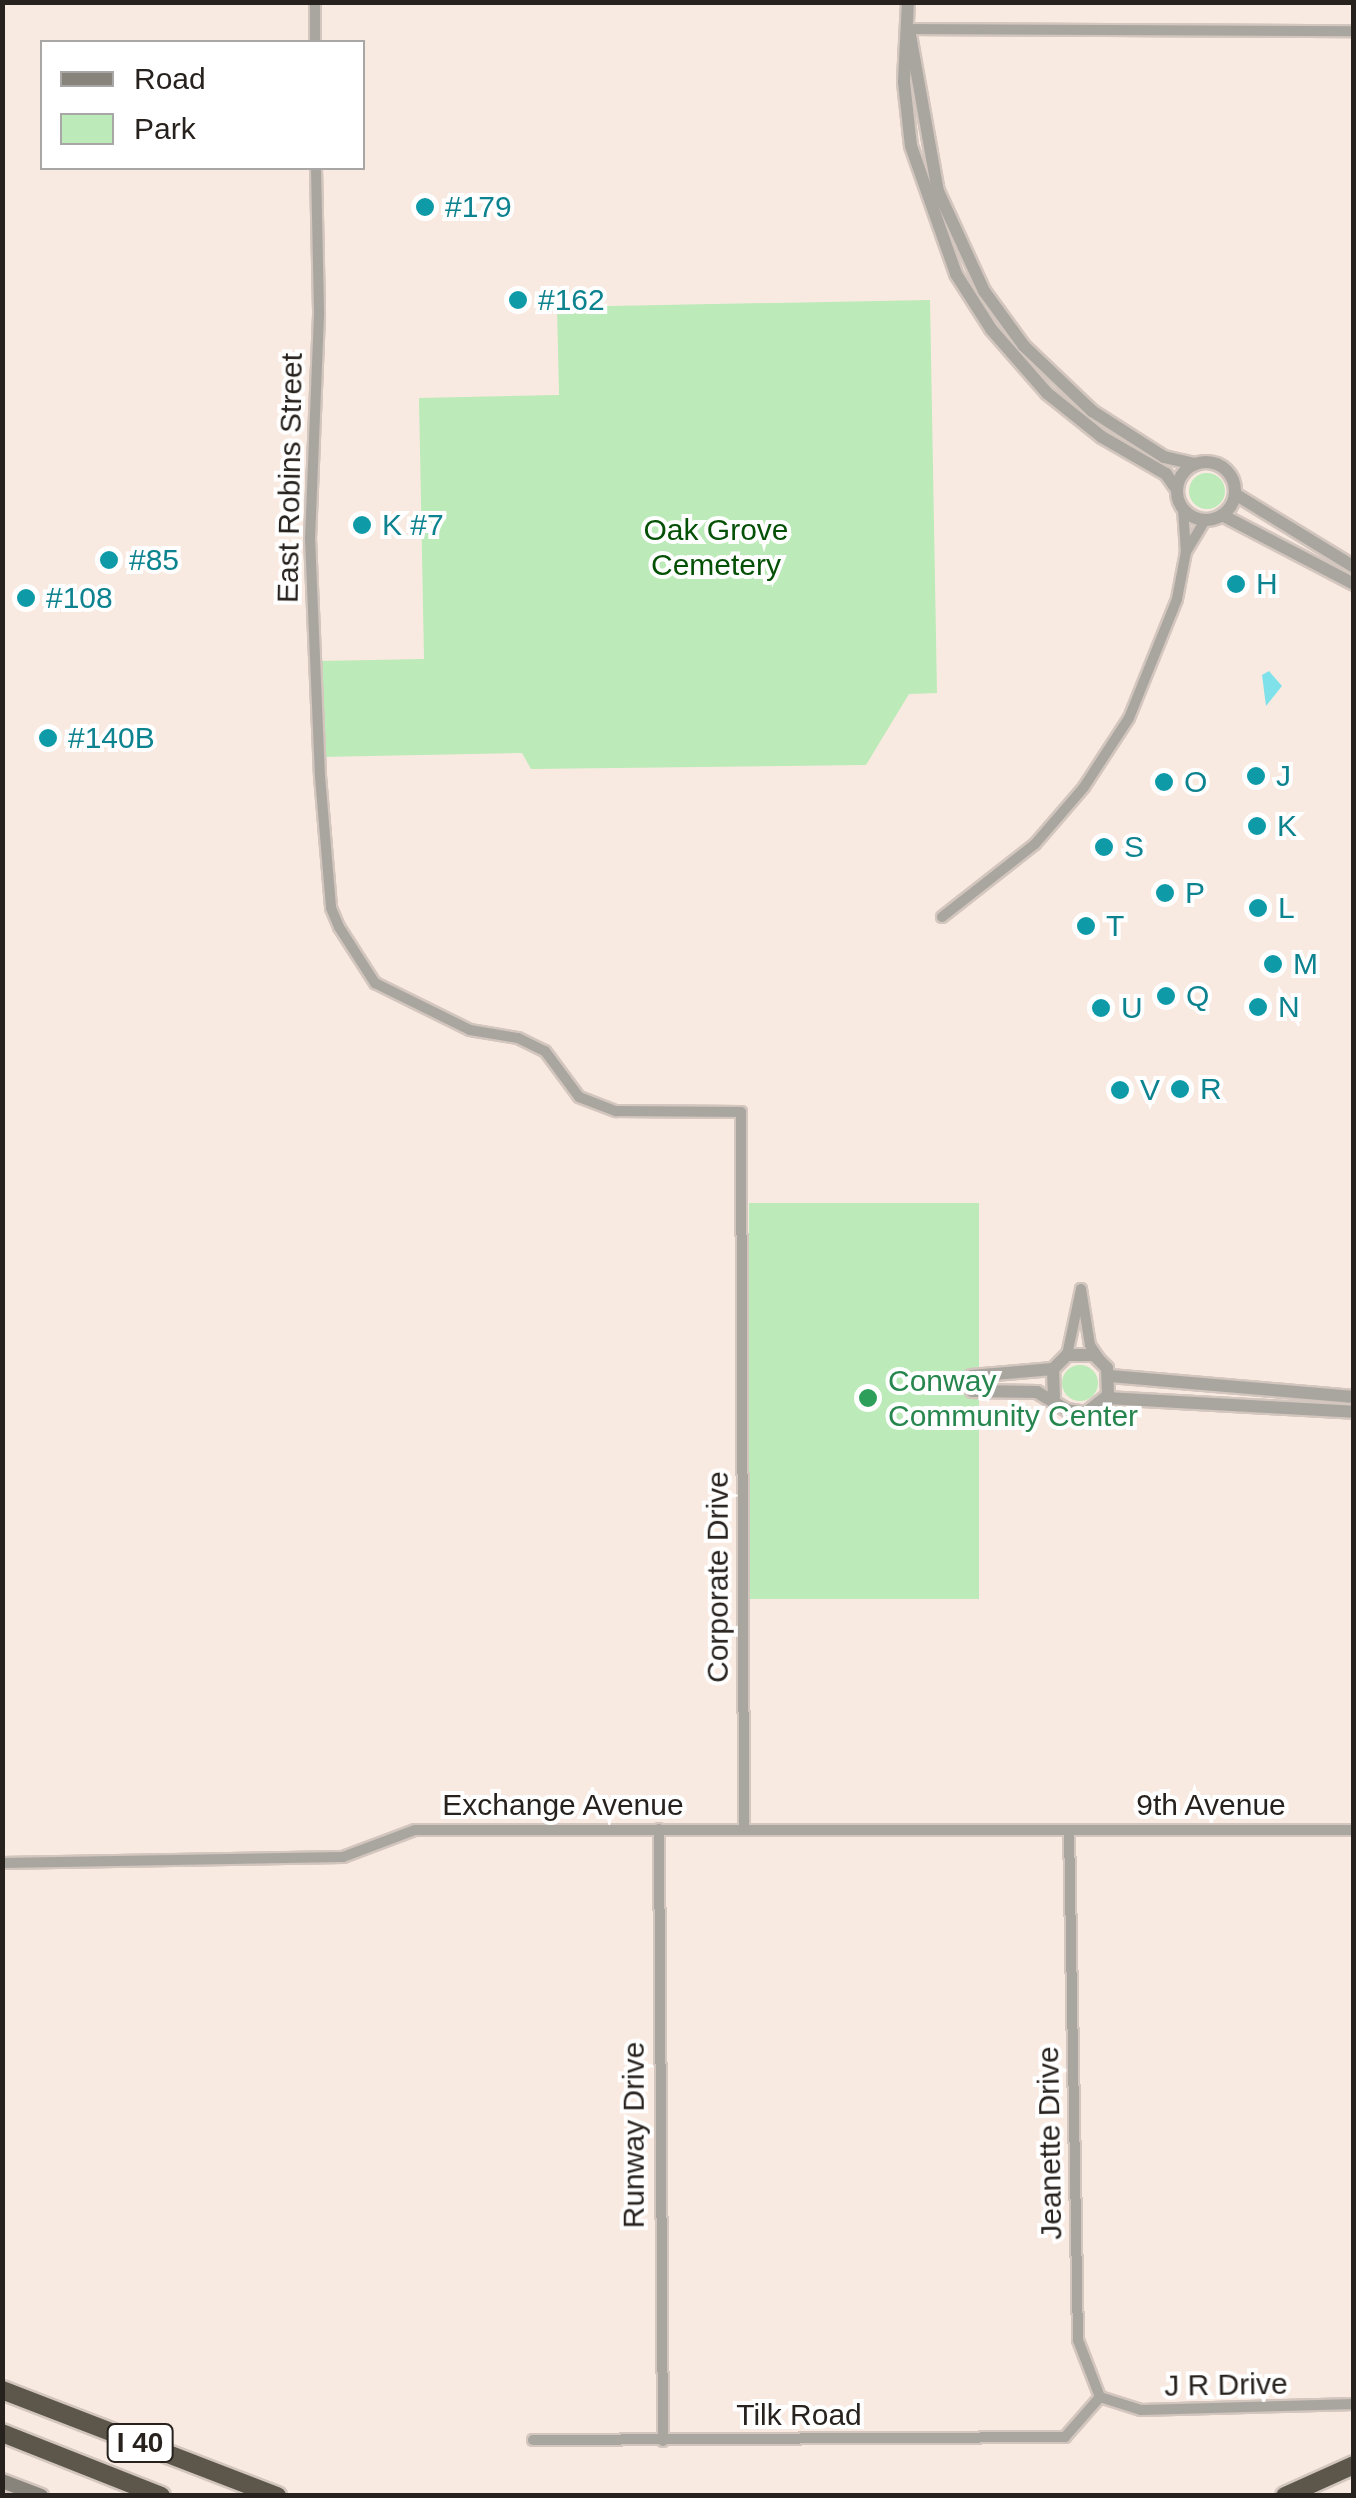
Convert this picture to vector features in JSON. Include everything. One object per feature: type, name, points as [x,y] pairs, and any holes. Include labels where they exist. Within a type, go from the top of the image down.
[{"type":"highway","name":"I 40","points":[[2,2390],[276,2496]]},
{"type":"highway","name":"I 40","points":[[2,2433],[161,2496]]},
{"type":"highway","points":[[1285,2496],[1354,2465]]},
{"type":"main road","points":[[2,2480],[41,2496]]},
{"type":"street","points":[[315,2],[315,40]]},
{"type":"street","points":[[908,2],[904,82],[912,146],[947,256],[991,329],[1047,393],[1102,437],[1166,474],[1183,508],[1186,552]]},
{"type":"street","points":[[909,29],[1354,31]]},
{"type":"street","points":[[909,29],[950,240],[947,256]]},
{"type":"street","name":"East Robins Street","points":[[316,170],[319,314],[310,538],[331,908]]},
{"type":"street","points":[[938,191],[984,291]]},
{"type":"street","points":[[947,256],[958,259],[1024,346],[1082,402],[1164,457],[1221,466],[1235,494],[1354,567]]},
{"type":"street","points":[[1177,490],[1195,464]]},
{"type":"street","points":[[942,917],[1035,844],[1108,752],[1159,653],[1186,552],[1205,520],[1222,515],[1235,494]]},
{"type":"street","points":[[1183,508],[1205,520]]},
{"type":"street","points":[[1222,515],[1354,584]]},
{"type":"street","name":"Corporate Drive","points":[[331,908],[376,983],[470,1030],[518,1038],[545,1051],[580,1097],[616,1111],[740,1112],[744,1830]]},
{"type":"street","points":[[972,1376],[1053,1369],[1067,1355],[1081,1289],[1090,1345],[1110,1376],[1106,1398],[1095,1409],[1076,1413],[1054,1397],[972,1392]]},
{"type":"street","points":[[1067,1355],[1085,1352],[1101,1360]]},
{"type":"street","points":[[1053,1369],[1054,1397]]},
{"type":"street","points":[[1110,1376],[1354,1397]]},
{"type":"street","points":[[1106,1398],[1354,1412]]},
{"type":"street","name":"Runway Drive","points":[[658,1829],[662,2440]]},
{"type":"street","name":"Exchange Avenue","points":[[2,1864],[342,1857],[415,1830],[1069,1830]]},
{"type":"street","name":"9th Avenue","points":[[1069,1830],[1354,1830]]},
{"type":"street","name":"Jeanette Drive","points":[[1069,1830],[1078,2340],[1100,2397]]},
{"type":"street","name":"Tilk Road","points":[[532,2440],[1065,2438],[1100,2397]]},
{"type":"street","name":"J R Drive","points":[[1100,2397],[1141,2410],[1354,2404]]},
{"type":"green space","name":"Oak Grove Cemetery","points":[[930,300],[937,693],[909,694],[866,765],[531,769],[522,753],[320,757],[319,661],[424,659],[419,398],[559,395],[557,307]]},
{"type":"green space","points":[[1207,473],[1219,479],[1225,491],[1219,503],[1207,509],[1195,503],[1189,491],[1195,479]]},
{"type":"green space","name":"Conway Community Center","points":[[749,1203],[979,1203],[979,1599],[749,1599]]},
{"type":"green space","points":[[1080,1365],[1093,1370],[1098,1383],[1093,1396],[1080,1401],[1067,1396],[1062,1383],[1067,1370]]},
{"type":"water","points":[[1269,671],[1282,686],[1266,706],[1262,675]]},
{"type":"place","name":"#179","points":[[425,207]]},
{"type":"place","name":"#162","points":[[518,300]]},
{"type":"place","name":"K #7","points":[[362,525]]},
{"type":"place","name":"#85","points":[[109,560]]},
{"type":"place","name":"H","points":[[1236,584]]},
{"type":"place","name":"#108","points":[[26,598]]},
{"type":"place","name":"#140B","points":[[48,738]]},
{"type":"place","name":"J","points":[[1256,776]]},
{"type":"place","name":"O","points":[[1164,782]]},
{"type":"place","name":"K","points":[[1257,826]]},
{"type":"place","name":"S","points":[[1104,847]]},
{"type":"place","name":"P","points":[[1165,893]]},
{"type":"place","name":"L","points":[[1258,908]]},
{"type":"place","name":"T","points":[[1086,926]]},
{"type":"place","name":"M","points":[[1273,964]]},
{"type":"place","name":"Q","points":[[1166,996]]},
{"type":"place","name":"N","points":[[1258,1007]]},
{"type":"place","name":"U","points":[[1101,1008]]},
{"type":"place","name":"R","points":[[1180,1089]]},
{"type":"place","name":"V","points":[[1120,1090]]},
{"type":"place","name":"Conway Community Center","points":[[868,1398]]}]
